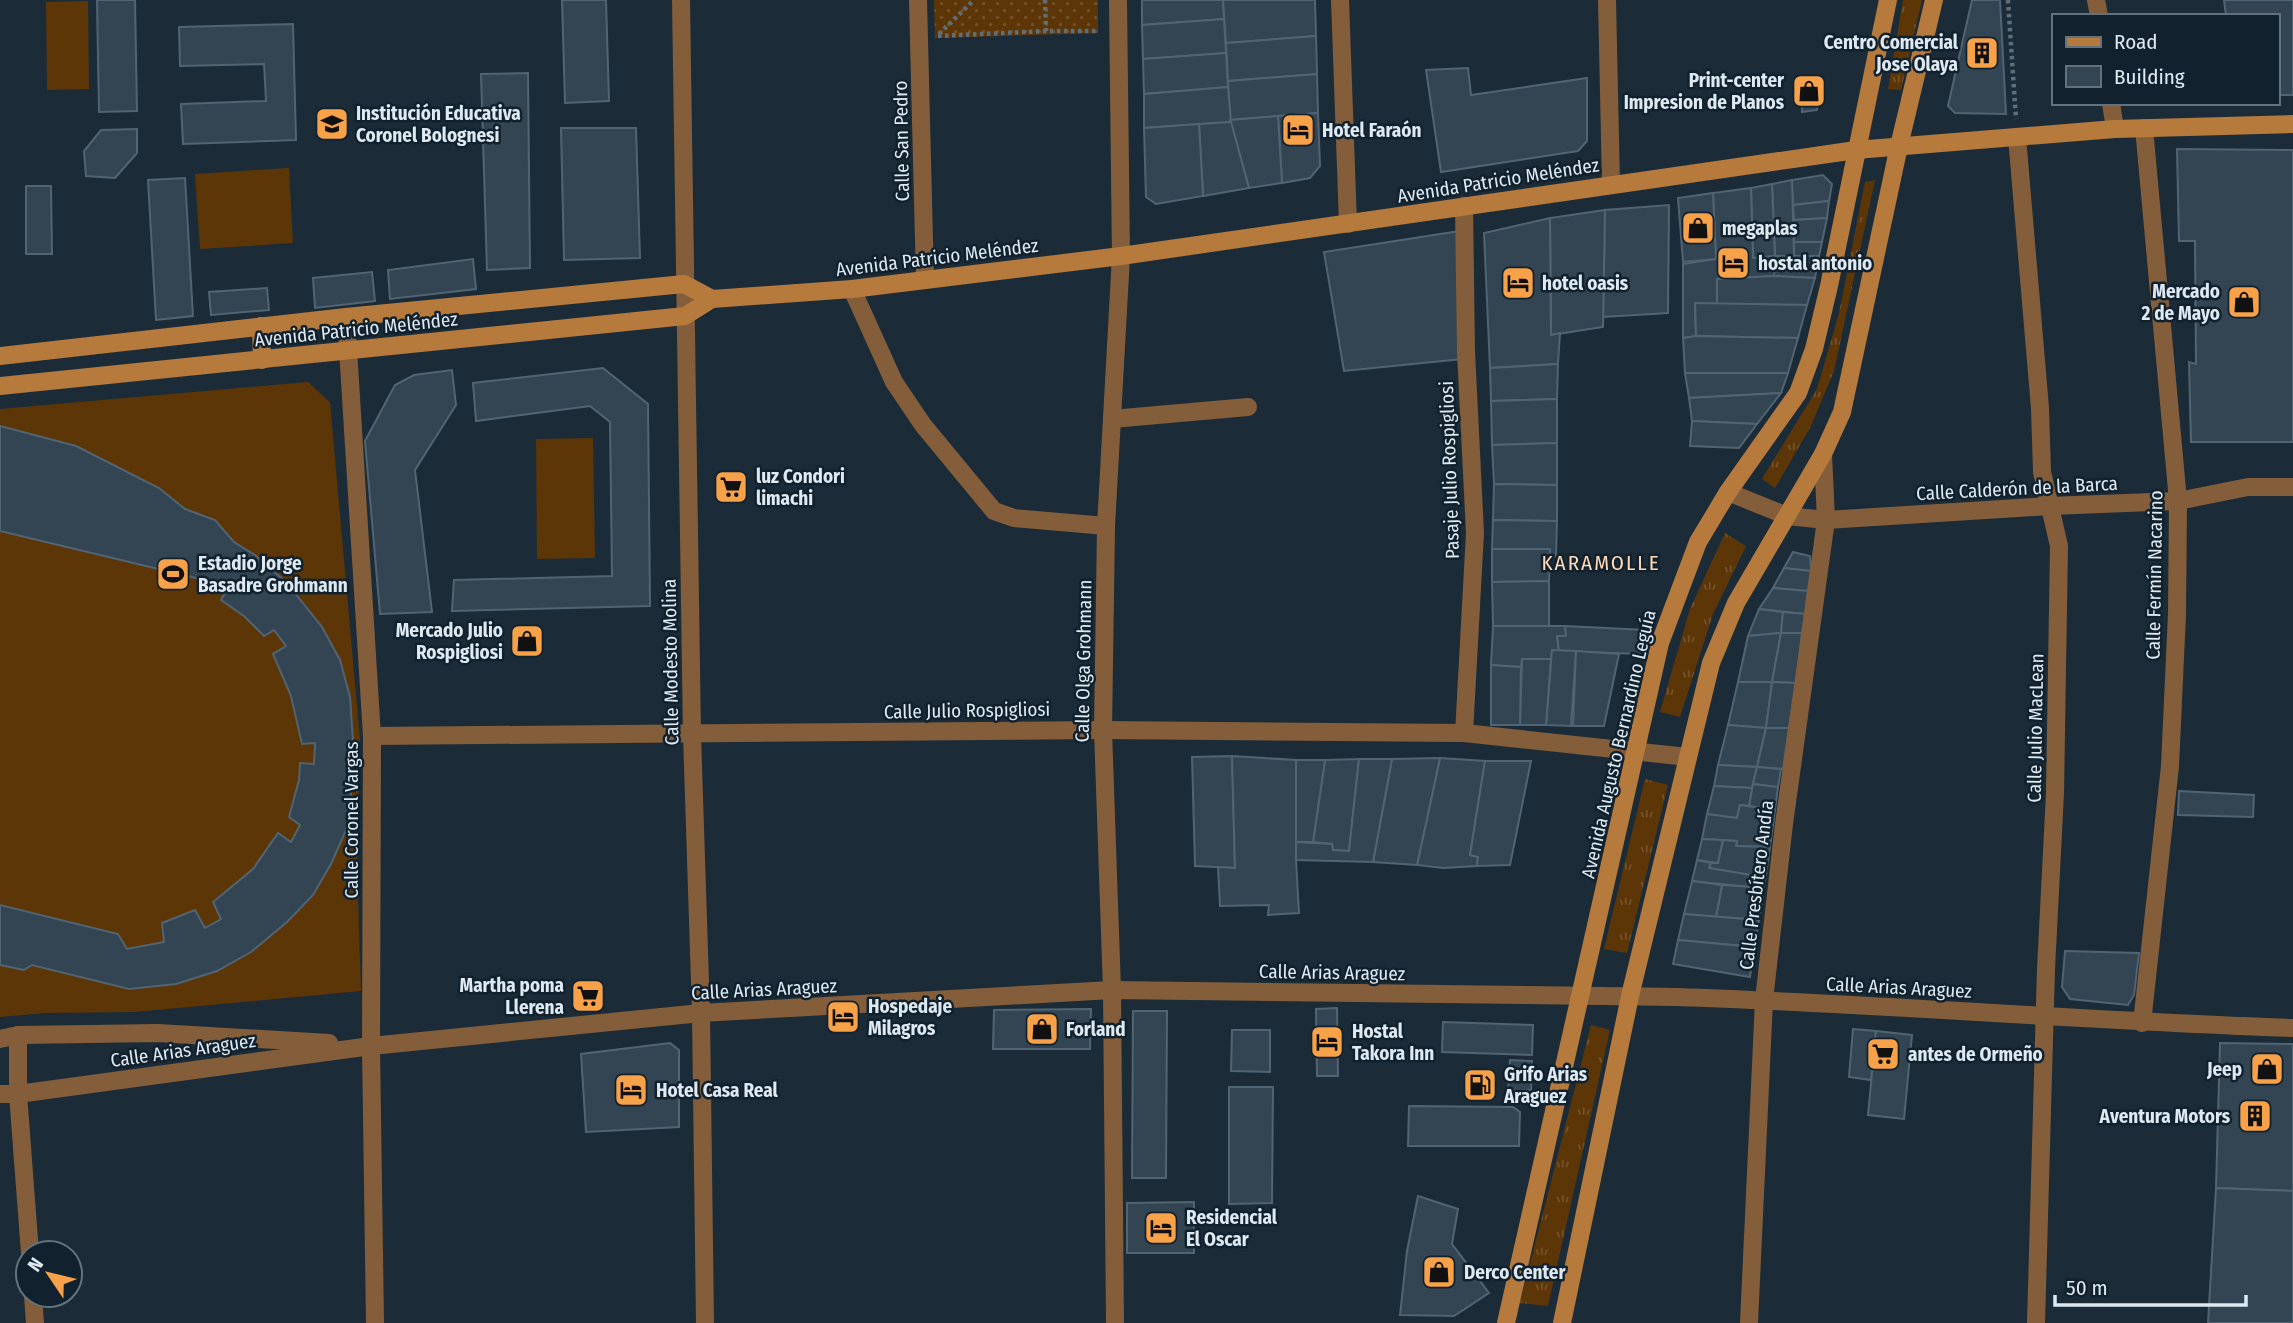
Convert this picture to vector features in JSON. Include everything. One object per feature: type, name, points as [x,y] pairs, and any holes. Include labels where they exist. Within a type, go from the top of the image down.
[{"type":"street","name":"Calle Modesto Molina","points":[[681,0],[692,735],[701,1013],[705,1323]]},
{"type":"street","name":"Calle San Pedro","points":[[918,0],[925,280]]},
{"type":"street","name":"Calle Olga Grohmann","points":[[1115,1323],[1112,990],[1103,730],[1106,526],[1121,256],[1118,0]]},
{"type":"street","points":[[1340,0],[1348,224]]},
{"type":"street","points":[[1607,0],[1611,184]]},
{"type":"street","name":"Avenida Augusto Bernardino Leguía","points":[[1506,1323],[1660,643],[1698,541],[1728,492],[1798,393],[1814,349],[1888,0]]},
{"type":"street","points":[[1562,1323],[1630,996],[1712,663],[1736,603],[1823,454],[1842,412],[1899,146],[1934,0]]},
{"type":"street","points":[[2111,105],[2115,129]]},
{"type":"street","name":"Avenida Patricio Meléndez","points":[[0,386],[685,316],[712,299],[852,289],[1121,256],[1856,150],[2115,129],[2293,124]]},
{"type":"street","name":"Calle Fermín Nacarino","points":[[2142,1023],[2170,766],[2177,614],[2178,501],[2144,128]]},
{"type":"street","name":"Calle Julio MacLean","points":[[2017,137],[2040,408],[2042,472],[2059,546],[2055,793],[2036,1323]]},
{"type":"street","name":"Pasaje Julio Rospigliosi","points":[[1464,206],[1466,352],[1475,533],[1464,733]]},
{"type":"street","points":[[684,284],[712,299]]},
{"type":"street","name":"Avenida Patricio Meléndez","points":[[0,356],[346,317],[684,284]]},
{"type":"street","points":[[852,289],[894,382],[923,425],[994,511],[1014,518],[1106,526]]},
{"type":"street","name":"Calle Coronel Vargas","points":[[346,317],[372,736],[371,1045],[375,1323]]},
{"type":"street","points":[[261,326],[262,360]]},
{"type":"street","points":[[1112,419],[1248,407]]},
{"type":"street","name":"Calle Presbítero Andía","points":[[1749,1323],[1764,1000],[1784,824],[1826,520],[1823,454]]},
{"type":"street","name":"Calle Calderón de la Barca","points":[[1728,492],[1787,516],[1826,520],[2178,501],[2248,487],[2293,487]]},
{"type":"street","name":"Calle Julio Rospigliosi","points":[[372,736],[1103,730],[1464,733],[1688,757]]},
{"type":"street","name":"Calle Arias Araguez","points":[[9,1094],[371,1045],[701,1013],[1112,990],[1581,995],[1764,1000],[2142,1023],[2293,1028]]},
{"type":"street","name":"Calle Arias Araguez","points":[[0,1039],[18,1035],[158,1033],[371,1045]]},
{"type":"street","points":[[18,1035],[9,1094],[28,1239]]},
{"type":"path","points":[[974,0],[937,36],[1095,30]]},
{"type":"path","points":[[1045,0],[1046,31]]},
{"type":"path","points":[[2008,0],[2017,137]]},
{"type":"green space","points":[[934,0],[1098,0],[1098,33],[935,38]]},
{"type":"green space","points":[[1903,0],[1922,0],[1901,90],[1888,89]]},
{"type":"green space","points":[[88,1],[89,89],[47,90],[46,2]]},
{"type":"green space","points":[[289,168],[293,243],[200,249],[195,174]]},
{"type":"green space","points":[[1875,180],[1834,371],[1811,426],[1775,488],[1762,479],[1817,389],[1839,313],[1865,182]]},
{"type":"green space","name":"Estadio Jorge Basadre Grohmann","points":[[308,382],[330,402],[360,740],[357,867],[361,991],[135,1012],[44,1013],[0,1017],[0,409]]},
{"type":"green space","points":[[593,438],[595,558],[537,559],[536,439]]},
{"type":"green space","points":[[1725,533],[1746,546],[1713,614],[1680,717],[1660,712],[1690,609]]},
{"type":"green space","points":[[1645,779],[1668,785],[1627,953],[1604,949]]},
{"type":"green space","points":[[1591,1025],[1610,1030],[1548,1306],[1520,1303]]},
{"type":"building","points":[[97,0],[135,0],[137,111],[99,112]]},
{"type":"building","points":[[562,0],[606,0],[609,101],[565,103]]},
{"type":"building","points":[[1142,0],[1223,0],[1224,19],[1142,25]]},
{"type":"building","points":[[1223,0],[1315,0],[1316,36],[1226,43]]},
{"type":"building","name":"Centro Comercial Jose Olaya","points":[[1972,0],[2000,0],[2006,114],[1955,113],[1948,106]]},
{"type":"building","points":[[2224,0],[2293,0],[2293,95],[2279,95],[2279,14],[2226,14]]},
{"type":"building","points":[[1224,19],[1226,53],[1143,59],[1142,25]]},
{"type":"building","points":[[293,24],[296,140],[183,144],[181,104],[266,101],[264,64],[180,66],[179,27]]},
{"type":"building","points":[[1316,36],[1317,74],[1228,81],[1226,43]]},
{"type":"building","points":[[1226,53],[1228,87],[1144,94],[1143,59]]},
{"type":"building","points":[[1468,68],[1471,95],[1587,78],[1587,141],[1578,151],[1441,172],[1426,70]]},
{"type":"building","points":[[528,73],[530,268],[487,270],[481,74]]},
{"type":"building","points":[[1317,74],[1318,113],[1230,120],[1228,81]]},
{"type":"building","points":[[1816,82],[1817,110],[1802,112],[1801,83]]},
{"type":"building","points":[[1228,87],[1231,122],[1144,128],[1144,94]]},
{"type":"building","points":[[1318,113],[1320,166],[1310,178],[1282,183],[1278,116]]},
{"type":"building","points":[[1278,116],[1282,183],[1249,188],[1230,120]]},
{"type":"building","points":[[1231,122],[1249,188],[1203,196],[1199,124]]},
{"type":"building","points":[[1199,124],[1203,196],[1156,204],[1146,197],[1144,128]]},
{"type":"building","points":[[561,128],[636,128],[640,258],[564,260]]},
{"type":"building","points":[[137,129],[137,153],[115,178],[86,176],[84,151],[101,130]]},
{"type":"building","name":"Mercado 2 de Mayo","points":[[2177,149],[2293,150],[2293,442],[2191,442],[2189,362],[2196,364],[2195,241],[2179,241]]},
{"type":"building","points":[[1823,175],[1832,184],[1829,201],[1793,205],[1792,180]]},
{"type":"building","points":[[185,178],[193,316],[156,320],[148,180]]},
{"type":"building","points":[[1792,180],[1794,256],[1775,256],[1772,184]]},
{"type":"building","points":[[1772,184],[1775,256],[1753,258],[1751,188]]},
{"type":"building","points":[[26,186],[51,186],[52,254],[26,254]]},
{"type":"building","name":"hostal antonio","points":[[1751,188],[1753,258],[1775,256],[1774,276],[1717,279],[1717,304],[1695,303],[1696,336],[1683,338],[1683,264],[1716,259],[1713,193]]},
{"type":"building","name":"megaplas","points":[[1713,193],[1716,259],[1683,262],[1678,198]]},
{"type":"building","points":[[1829,201],[1827,218],[1794,220],[1793,205]]},
{"type":"building","points":[[1669,205],[1668,313],[1603,317],[1605,210]]},
{"type":"building","points":[[1605,210],[1603,327],[1551,335],[1550,218]]},
{"type":"building","name":"hotel oasis","points":[[1550,218],[1551,335],[1560,333],[1558,364],[1490,368],[1484,233]]},
{"type":"building","points":[[1827,218],[1822,242],[1794,242],[1794,220]]},
{"type":"building","points":[[1460,231],[1462,359],[1344,371],[1324,252]]},
{"type":"building","points":[[1794,242],[1822,242],[1819,256],[1794,256]]},
{"type":"building","points":[[1775,256],[1819,256],[1815,278],[1774,276]]},
{"type":"building","points":[[473,259],[476,289],[390,299],[388,270]]},
{"type":"building","points":[[372,272],[375,301],[315,308],[313,278]]},
{"type":"building","points":[[1774,276],[1815,278],[1807,305],[1717,304],[1717,279]]},
{"type":"building","points":[[267,288],[269,310],[211,315],[209,292]]},
{"type":"building","points":[[1695,303],[1807,305],[1798,338],[1696,336]]},
{"type":"building","points":[[1683,338],[1798,338],[1788,373],[1685,373]]},
{"type":"building","points":[[1558,364],[1557,399],[1491,401],[1490,368]]},
{"type":"building","points":[[603,368],[648,404],[650,606],[452,611],[454,580],[612,576],[610,422],[590,406],[476,421],[473,383]]},
{"type":"building","points":[[452,370],[456,405],[415,470],[432,612],[380,614],[365,441],[395,385],[414,375]]},
{"type":"building","points":[[1685,373],[1788,373],[1781,393],[1689,398]]},
{"type":"building","points":[[1781,393],[1757,424],[1692,421],[1689,398]]},
{"type":"building","points":[[1557,399],[1557,443],[1492,445],[1491,401]]},
{"type":"building","points":[[1692,421],[1757,424],[1739,448],[1690,446]]},
{"type":"building","points":[[0,426],[76,446],[159,488],[185,509],[215,520],[234,542],[255,555],[286,582],[322,627],[340,660],[350,697],[353,741],[350,821],[331,864],[313,895],[287,922],[251,952],[217,971],[176,984],[129,989],[32,965],[24,970],[0,965],[0,905],[118,934],[127,949],[164,942],[162,923],[195,910],[205,928],[221,919],[213,902],[253,869],[278,833],[291,842],[300,825],[289,817],[299,780],[300,763],[314,764],[315,743],[302,744],[291,696],[273,654],[286,646],[274,630],[264,636],[244,616],[221,600],[225,593],[200,579],[0,531]]},
{"type":"building","points":[[1557,443],[1557,485],[1494,484],[1492,445]]},
{"type":"building","points":[[1494,484],[1557,485],[1557,521],[1493,520]]},
{"type":"building","points":[[1493,520],[1557,521],[1556,556],[1550,559],[1550,549],[1492,549]]},
{"type":"building","points":[[1492,549],[1550,549],[1549,581],[1492,582]]},
{"type":"building","points":[[1793,552],[1810,556],[1811,571],[1784,568]]},
{"type":"building","points":[[1784,568],[1811,571],[1808,591],[1773,588]]},
{"type":"building","points":[[1549,581],[1549,626],[1493,626],[1492,582]]},
{"type":"building","points":[[1773,588],[1808,591],[1805,614],[1759,609]]},
{"type":"building","points":[[1759,609],[1783,612],[1781,633],[1748,636]]},
{"type":"building","points":[[1783,612],[1805,614],[1802,633],[1781,633]]},
{"type":"building","points":[[1493,626],[1565,626],[1566,636],[1557,636],[1559,651],[1552,650],[1551,659],[1522,659],[1521,667],[1491,665]]},
{"type":"building","points":[[1565,626],[1646,630],[1640,654],[1559,651],[1557,636],[1566,636]]},
{"type":"building","points":[[1781,633],[1772,682],[1738,682],[1748,636]]},
{"type":"building","points":[[1781,633],[1802,633],[1796,683],[1772,682]]},
{"type":"building","points":[[1552,650],[1576,651],[1571,726],[1546,725]]},
{"type":"building","points":[[1576,651],[1619,654],[1604,726],[1573,726]]},
{"type":"building","points":[[1522,659],[1551,659],[1546,725],[1520,725]]},
{"type":"building","points":[[1491,665],[1521,667],[1520,725],[1491,725]]},
{"type":"building","points":[[1738,682],[1772,682],[1766,728],[1728,725]]},
{"type":"building","points":[[1772,682],[1796,683],[1789,728],[1766,728]]},
{"type":"building","points":[[1728,725],[1766,728],[1757,767],[1718,765]]},
{"type":"building","points":[[1766,728],[1789,728],[1783,769],[1757,767]]},
{"type":"building","points":[[1232,756],[1235,868],[1195,866],[1192,757]]},
{"type":"building","points":[[1232,756],[1296,760],[1299,913],[1268,915],[1269,905],[1220,906],[1218,867],[1235,868]]},
{"type":"building","points":[[1440,758],[1485,761],[1470,855],[1478,857],[1477,866],[1443,868],[1417,865]]},
{"type":"building","points":[[1440,758],[1417,865],[1373,862],[1392,759]]},
{"type":"building","points":[[1359,759],[1349,851],[1333,850],[1332,844],[1313,842],[1325,760]]},
{"type":"building","points":[[1359,759],[1392,759],[1373,862],[1296,860],[1296,842],[1332,844],[1333,850],[1349,851]]},
{"type":"building","points":[[1296,760],[1325,760],[1313,842],[1296,842]]},
{"type":"building","points":[[1485,761],[1531,761],[1510,865],[1477,866],[1478,857],[1470,855]]},
{"type":"building","points":[[1718,765],[1757,767],[1752,788],[1714,786]]},
{"type":"building","points":[[1757,767],[1781,769],[1778,787],[1753,784]]},
{"type":"building","points":[[1753,784],[1778,787],[1775,810],[1749,806]]},
{"type":"building","points":[[1714,786],[1752,788],[1749,806],[1740,805],[1737,818],[1707,814]]},
{"type":"building","points":[[2179,791],[2254,795],[2253,817],[2178,815]]},
{"type":"building","points":[[1740,805],[1775,810],[1770,847],[1736,846],[1737,841],[1702,839],[1707,814],[1737,818]]},
{"type":"building","points":[[1702,839],[1723,840],[1718,863],[1697,860]]},
{"type":"building","points":[[1723,840],[1737,841],[1736,846],[1770,847],[1766,875],[1709,868],[1711,863],[1718,863]]},
{"type":"building","points":[[1697,860],[1711,863],[1709,868],[1751,875],[1750,887],[1692,881]]},
{"type":"building","points":[[1751,875],[1766,875],[1759,920],[1716,917],[1722,885],[1750,887]]},
{"type":"building","points":[[1692,881],[1722,885],[1716,917],[1684,914]]},
{"type":"building","points":[[1684,914],[1759,920],[1754,947],[1678,940]]},
{"type":"building","points":[[1678,940],[1754,947],[1750,977],[1673,964]]},
{"type":"building","points":[[2065,951],[2139,953],[2134,995],[2128,1005],[2070,999],[2062,987]]},
{"type":"building","name":"Hostal Takora Inn","points":[[1337,1008],[1338,1076],[1317,1076],[1316,1009]]},
{"type":"building","name":"Forland","points":[[1091,1009],[1090,1049],[993,1049],[994,1010]]},
{"type":"building","points":[[1133,1011],[1167,1011],[1166,1178],[1132,1178]]},
{"type":"building","points":[[1443,1022],[1533,1025],[1532,1055],[1442,1052]]},
{"type":"building","points":[[1853,1029],[1876,1031],[1871,1080],[1849,1077]]},
{"type":"building","points":[[1232,1030],[1270,1030],[1270,1072],[1231,1071]]},
{"type":"building","points":[[1876,1031],[1912,1035],[1904,1119],[1868,1115]]},
{"type":"building","name":"Hotel Casa Real","points":[[670,1043],[679,1050],[679,1127],[586,1132],[581,1054]]},
{"type":"building","name":"Aventura Motors","points":[[2220,1043],[2293,1044],[2293,1191],[2216,1188]]},
{"type":"building","points":[[1510,1060],[1532,1061],[1531,1090],[1508,1090]]},
{"type":"building","points":[[1229,1087],[1273,1087],[1272,1203],[1229,1204]]},
{"type":"building","points":[[1409,1106],[1513,1107],[1520,1112],[1519,1146],[1408,1146]]},
{"type":"building","points":[[2216,1188],[2293,1191],[2293,1323],[2208,1323]]},
{"type":"building","name":"Derco Center","points":[[1418,1196],[1458,1209],[1452,1244],[1489,1293],[1454,1316],[1400,1315],[1407,1251]]},
{"type":"building","name":"Residencial El Oscar","points":[[1194,1202],[1194,1253],[1127,1253],[1127,1203]]},
{"type":"place","name":"Centro Comercial Jose Olaya","points":[[1982,53]]},
{"type":"place","name":"Print-center Impresion de Planos","points":[[1809,91]]},
{"type":"place","name":"Institución Educativa Coronel Bolognesi","points":[[332,124]]},
{"type":"place","name":"Hotel Faraón","points":[[1298,130]]},
{"type":"place","name":"megaplas","points":[[1698,228]]},
{"type":"place","name":"hostal antonio","points":[[1733,263]]},
{"type":"place","name":"hotel oasis","points":[[1518,283]]},
{"type":"place","name":"Mercado 2 de Mayo","points":[[2244,302]]},
{"type":"place","name":"luz Condori limachi","points":[[731,487]]},
{"type":"place","name":"Estadio Jorge Basadre Grohmann","points":[[173,574]]},
{"type":"place","name":"Mercado Julio Rospigliosi","points":[[527,641]]},
{"type":"place","name":"Martha poma Llerena","points":[[588,996]]},
{"type":"place","name":"Hospedaje Milagros","points":[[843,1017]]},
{"type":"place","name":"Forland","points":[[1042,1029]]},
{"type":"place","name":"Hostal Takora Inn","points":[[1327,1042]]},
{"type":"place","name":"antes de Ormeño","points":[[1883,1054]]},
{"type":"place","name":"Jeep","points":[[2267,1069]]},
{"type":"place","name":"Grifo Arias Araguez","points":[[1480,1085]]},
{"type":"place","name":"Hotel Casa Real","points":[[631,1090]]},
{"type":"place","name":"Aventura Motors","points":[[2255,1116]]},
{"type":"place","name":"Residencial El Oscar","points":[[1161,1228]]},
{"type":"place","name":"Derco Center","points":[[1439,1272]]},
{"type":"district","name":"KARAMOLLE","points":[[1601,563]]}]
